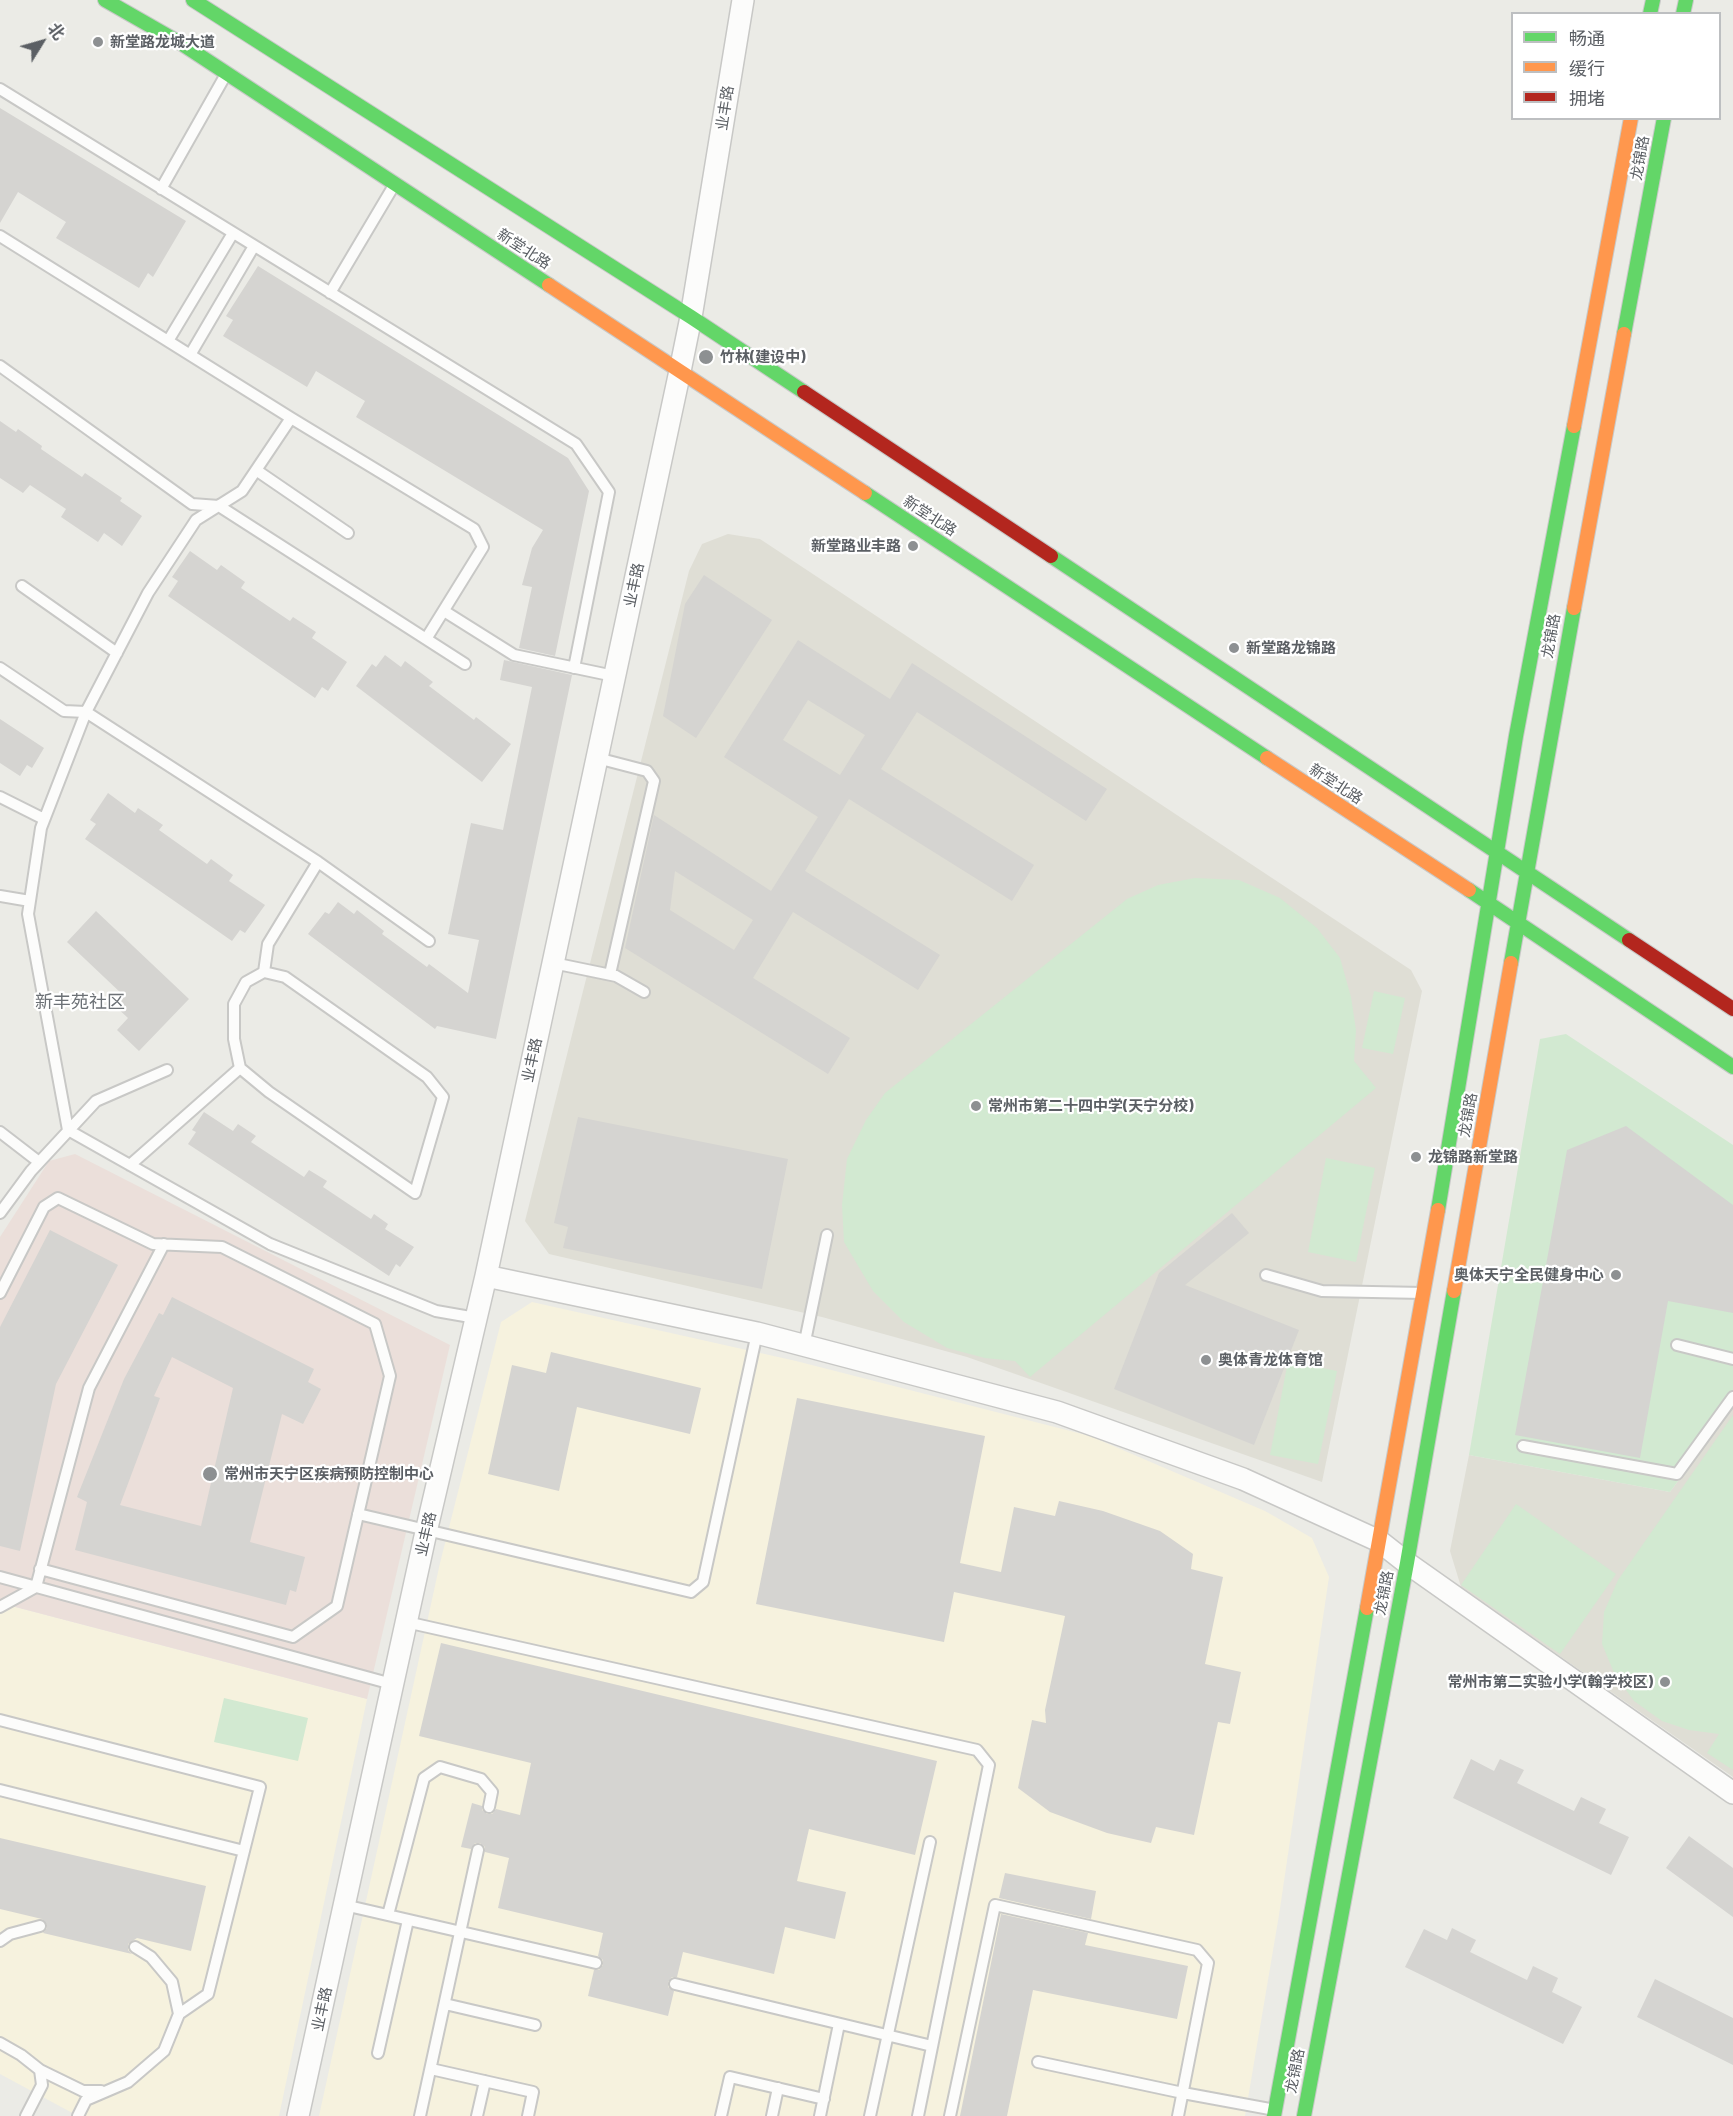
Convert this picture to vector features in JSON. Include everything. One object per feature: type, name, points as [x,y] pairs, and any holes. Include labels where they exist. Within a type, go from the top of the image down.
[{"type":"main road","name":"新堂北路","points":[[105,0],[227,73],[1488,903],[1733,1067]]},
{"type":"main road","points":[[193,0],[691,317],[1733,1009]]},
{"type":"main road","name":"龙锦路","points":[[1275,2113],[1424,1293],[1516,736],[1631,120]]},
{"type":"main road","name":"龙锦路","points":[[1304,2116],[1407,1563],[1549,742],[1664,120]]},
{"type":"street","name":"业丰路","points":[[298,2116],[426,1532],[486,1276],[680,371],[691,317],[743,0]]},
{"type":"street","points":[[486,1276],[756,1333],[1057,1412],[1243,1479],[1379,1541],[1733,1793]]},
{"type":"lane","points":[[161,189],[227,73]]},
{"type":"lane","points":[[0,90],[576,444],[609,492],[574,668]]},
{"type":"lane","points":[[330,292],[394,184]]},
{"type":"lane","points":[[168,341],[233,233]]},
{"type":"lane","points":[[0,236],[291,418],[474,529],[483,547],[426,639]]},
{"type":"lane","points":[[190,355],[254,246]]},
{"type":"lane","points":[[0,366],[192,504],[219,506],[465,664]]},
{"type":"lane","points":[[68,1130],[28,914],[41,828],[86,712],[148,593],[196,520],[242,491],[291,418]]},
{"type":"lane","points":[[256,470],[348,533]]},
{"type":"lane","points":[[22,586],[117,652]]},
{"type":"lane","points":[[444,611],[514,655],[614,676]]},
{"type":"lane","points":[[0,668],[64,711],[86,712],[318,862],[429,941]]},
{"type":"lane","points":[[597,758],[647,771],[654,781],[610,974]]},
{"type":"lane","points":[[0,798],[44,819]]},
{"type":"lane","points":[[264,972],[268,944],[318,862]]},
{"type":"lane","points":[[0,896],[30,902]]},
{"type":"lane","points":[[553,963],[610,974],[644,992]]},
{"type":"lane","points":[[264,972],[285,977],[332,1010],[427,1077],[443,1098],[415,1193],[268,1092],[240,1068],[234,1039],[234,1004],[246,982],[264,972]]},
{"type":"lane","points":[[130,1165],[240,1068]]},
{"type":"lane","points":[[0,1213],[39,1162],[96,1101],[167,1070]]},
{"type":"lane","points":[[68,1130],[270,1244],[436,1311],[476,1318]]},
{"type":"lane","points":[[0,1132],[39,1162]]},
{"type":"lane","points":[[0,1293],[44,1207],[58,1198],[153,1244],[222,1247],[375,1324],[390,1376],[337,1606],[293,1637],[40,1569]]},
{"type":"lane","points":[[804,1346],[827,1235]]},
{"type":"lane","points":[[0,1607],[36,1587],[89,1388],[164,1244]]},
{"type":"lane","points":[[1266,1275],[1322,1291],[1424,1293]]},
{"type":"lane","points":[[358,1515],[691,1592],[703,1582],[756,1333]]},
{"type":"lane","points":[[1677,1345],[1733,1359]]},
{"type":"lane","points":[[1523,1446],[1677,1474],[1733,1396]]},
{"type":"lane","points":[[0,1577],[392,1684]]},
{"type":"lane","points":[[406,1622],[977,1750],[989,1765],[918,2116]]},
{"type":"lane","points":[[0,1720],[260,1787],[208,1994],[178,2014]]},
{"type":"lane","points":[[388,1915],[424,1778],[440,1767],[481,1779],[492,1792],[489,1808]]},
{"type":"lane","points":[[0,1790],[244,1851]]},
{"type":"lane","points":[[870,2116],[930,1842]]},
{"type":"lane","points":[[420,2116],[478,1850]]},
{"type":"lane","points":[[344,1905],[596,1963]]},
{"type":"lane","points":[[950,2116],[995,1905],[1197,1950],[1208,1963],[1178,2116]]},
{"type":"lane","points":[[378,2052],[408,1920]]},
{"type":"lane","points":[[0,1941],[10,1934],[40,1926]]},
{"type":"lane","points":[[78,2116],[86,2100],[128,2082],[164,2051],[178,2014],[172,1982],[151,1957],[135,1947]]},
{"type":"lane","points":[[675,1984],[932,2046]]},
{"type":"lane","points":[[445,2004],[536,2025]]},
{"type":"lane","points":[[820,2116],[839,2024]]},
{"type":"lane","points":[[0,2043],[21,2055],[40,2070],[83,2091],[108,2091]]},
{"type":"lane","points":[[1038,2062],[1275,2113]]},
{"type":"lane","points":[[431,2069],[533,2092],[528,2116]]},
{"type":"lane","points":[[26,2116],[42,2085],[40,2070]]},
{"type":"lane","points":[[721,2116],[730,2077],[824,2099]]},
{"type":"lane","points":[[477,2116],[485,2081]]},
{"type":"lane","points":[[771,2116],[778,2088]]},
{"type":"shaded area","name":"常州市第二十四中学(天宁分校)","points":[[728,534],[760,539],[1411,970],[1422,991],[1322,1482],[967,1357],[822,1317],[549,1254],[525,1221],[689,571],[702,544]]},
{"type":"shaded area","name":"常州市天宁区疾病预防控制中心","points":[[75,1154],[450,1345],[367,1699],[0,1603],[0,1237],[49,1161]]},
{"type":"shaded area","points":[[532,1302],[796,1361],[1090,1436],[1265,1511],[1312,1538],[1329,1577],[1279,1915],[1245,2116],[319,2116],[440,1563],[501,1322]]},
{"type":"shaded area","name":"常州市第二实验小学(翰学校区)","points":[[1733,1406],[1733,1777],[1461,1587],[1450,1551],[1469,1455],[1670,1492]]},
{"type":"shaded area","points":[[0,1603],[367,1699],[279,2116],[78,2116],[0,2074]]},
{"type":"green space","points":[[1195,878],[1239,880],[1280,898],[1317,928],[1340,958],[1351,997],[1356,1030],[1354,1061],[1376,1088],[1030,1377],[1015,1361],[985,1358],[947,1348],[904,1322],[873,1291],[844,1242],[842,1205],[847,1159],[866,1120],[885,1093],[1127,899],[1158,885]]},
{"type":"green space","points":[[1374,991],[1405,998],[1393,1054],[1362,1048]]},
{"type":"green space","name":"奥体天宁全民健身中心","points":[[1566,1034],[1733,1145],[1733,1406],[1670,1492],[1469,1455],[1540,1039]]},
{"type":"green space","points":[[1326,1158],[1375,1168],[1356,1262],[1308,1252]]},
{"type":"green space","points":[[1288,1361],[1337,1371],[1318,1464],[1270,1455]]},
{"type":"green space","points":[[1733,1415],[1733,1770],[1707,1753],[1719,1734],[1689,1730],[1662,1721],[1634,1701],[1615,1675],[1602,1644],[1604,1612],[1618,1580]]},
{"type":"green space","points":[[1516,1504],[1616,1574],[1560,1654],[1461,1585]]},
{"type":"green space","points":[[224,1698],[308,1718],[298,1761],[214,1742]]},
{"type":"building","points":[[0,108],[186,221],[153,277],[148,273],[139,288],[56,238],[66,222],[18,192],[0,223]]},
{"type":"building","points":[[258,266],[568,458],[589,491],[555,656],[519,648],[532,587],[522,585],[532,548],[543,530],[356,417],[365,401],[316,371],[307,387],[223,336],[233,320],[226,316]]},
{"type":"building","points":[[0,421],[16,432],[18,429],[42,446],[41,449],[82,477],[85,473],[122,498],[120,501],[142,516],[122,546],[104,533],[98,542],[61,517],[66,509],[30,485],[23,493],[0,478]]},
{"type":"building","points":[[190,551],[217,570],[221,565],[245,582],[241,588],[290,621],[293,617],[316,632],[312,638],[347,662],[328,691],[322,687],[315,698],[168,596],[178,581],[172,577]]},
{"type":"building","points":[[704,575],[772,620],[696,738],[663,716],[685,604]]},
{"type":"building","points":[[798,640],[890,699],[912,663],[1107,789],[1086,821],[917,712],[881,769],[1034,865],[1012,901],[849,799],[805,871],[940,955],[918,990],[793,912],[753,978],[850,1038],[828,1074],[625,948],[654,815],[771,891],[818,817],[724,757]],"holes":[[[808,700],[865,735],[840,775],[783,740]],[[675,871],[753,920],[734,950],[670,910]]]},
{"type":"building","points":[[385,655],[401,667],[405,661],[433,682],[429,686],[474,720],[476,717],[511,744],[482,782],[356,686],[372,664],[376,667]]},
{"type":"building","points":[[504,660],[572,675],[496,1039],[437,1026],[435,1029],[308,934],[325,912],[329,914],[338,902],[354,914],[357,910],[384,931],[382,934],[427,967],[429,964],[468,993],[479,940],[448,934],[471,823],[503,830],[532,687],[500,680]]},
{"type":"building","points":[[0,719],[44,748],[32,768],[27,765],[20,776],[0,763]]},
{"type":"building","points":[[108,793],[135,813],[138,808],[163,825],[159,830],[207,864],[211,859],[233,875],[229,881],[265,905],[245,933],[240,930],[232,941],[85,839],[96,824],[90,820]]},
{"type":"building","points":[[96,911],[189,999],[139,1051],[117,1030],[128,1018],[114,1005],[123,995],[67,942]]},
{"type":"building","points":[[204,1112],[233,1131],[238,1124],[256,1136],[251,1142],[304,1177],[309,1170],[327,1181],[323,1187],[371,1219],[374,1214],[388,1224],[385,1229],[414,1247],[400,1267],[396,1264],[389,1276],[188,1144],[196,1132],[192,1130]]},
{"type":"building","points":[[578,1117],[788,1159],[762,1289],[563,1248],[568,1227],[554,1223]]},
{"type":"building","points":[[1626,1126],[1733,1205],[1733,1313],[1668,1301],[1640,1458],[1515,1435],[1567,1150]]},
{"type":"building","name":"奥体青龙体育馆","points":[[1232,1213],[1249,1233],[1185,1285],[1299,1330],[1254,1445],[1114,1389],[1159,1273]]},
{"type":"building","points":[[50,1230],[118,1265],[56,1384],[20,1551],[0,1546],[0,1327]]},
{"type":"building","points":[[172,1297],[314,1369],[308,1382],[321,1389],[303,1424],[282,1414],[250,1542],[305,1557],[296,1592],[290,1590],[286,1605],[75,1550],[87,1502],[77,1497],[124,1379],[159,1313],[163,1315]],"holes":[[[172,1357],[233,1388],[201,1526],[120,1505],[160,1398],[154,1396]]]},
{"type":"building","points":[[551,1352],[701,1388],[690,1434],[577,1407],[559,1491],[488,1474],[512,1365],[546,1373]]},
{"type":"building","points":[[797,1398],[985,1436],[960,1563],[1001,1572],[1014,1507],[1055,1516],[1059,1501],[1103,1511],[1160,1531],[1193,1554],[1191,1569],[1223,1577],[1205,1664],[1241,1672],[1230,1724],[1218,1722],[1194,1835],[1156,1827],[1151,1843],[1107,1833],[1050,1812],[1018,1788],[1032,1720],[1046,1723],[1045,1710],[1065,1616],[954,1592],[944,1642],[756,1604]]},
{"type":"building","points":[[441,1643],[937,1761],[915,1855],[809,1829],[797,1881],[846,1892],[835,1939],[785,1927],[774,1974],[683,1952],[677,1977],[672,1977],[668,1982],[668,1987],[674,1991],[668,2016],[588,1996],[594,1970],[599,1970],[603,1965],[603,1960],[598,1956],[603,1933],[498,1908],[509,1858],[485,1852],[485,1847],[480,1843],[475,1843],[471,1849],[461,1847],[472,1803],[482,1806],[482,1810],[487,1814],[492,1814],[496,1809],[520,1815],[531,1763],[419,1736]]},
{"type":"building","points":[[1471,1759],[1494,1771],[1500,1759],[1524,1770],[1517,1783],[1574,1811],[1581,1797],[1606,1809],[1599,1823],[1629,1837],[1611,1875],[1453,1798]]},
{"type":"building","points":[[1689,1836],[1733,1868],[1733,1917],[1666,1868]]},
{"type":"building","points":[[0,1838],[206,1886],[191,1951],[137,1938],[128,1944],[128,1950],[132,1954],[43,1933],[47,1925],[42,1919],[0,1909]]},
{"type":"building","points":[[1005,1873],[1096,1891],[1091,1919],[999,1898]]},
{"type":"building","points":[[1001,1914],[1088,1933],[1085,1945],[1188,1966],[1177,2019],[1033,1990],[1007,2116],[960,2116]]},
{"type":"building","points":[[1452,1928],[1476,1940],[1470,1952],[1527,1980],[1533,1966],[1558,1978],[1552,1992],[1582,2007],[1563,2044],[1405,1967],[1424,1929],[1447,1940]]},
{"type":"building","points":[[1655,1979],[1733,2018],[1733,2065],[1637,2017]]},
{"type":"traffic: fast","points":[[105,0],[182,44],[549,285]]},
{"type":"traffic: fast","points":[[193,0],[691,317],[804,392]]},
{"type":"traffic: fast","points":[[1650,12],[1653,0]]},
{"type":"traffic: fast","points":[[1683,12],[1686,0]]},
{"type":"traffic: fast","points":[[1624,334],[1664,120]]},
{"type":"traffic: fast","points":[[1438,1210],[1516,736],[1574,426]]},
{"type":"traffic: fast","points":[[865,493],[1267,758]]},
{"type":"traffic: fast","points":[[1051,556],[1629,940]]},
{"type":"traffic: fast","points":[[1511,963],[1574,608]]},
{"type":"traffic: fast","points":[[1469,890],[1733,1067]]},
{"type":"traffic: fast","points":[[1304,2116],[1407,1563],[1454,1291]]},
{"type":"traffic: fast","points":[[1274,2116],[1367,1608]]},
{"type":"traffic: slow","points":[[1574,426],[1631,120]]},
{"type":"traffic: slow","points":[[549,285],[865,493]]},
{"type":"traffic: slow","points":[[1574,608],[1624,334]]},
{"type":"traffic: slow","points":[[1267,758],[1469,890]]},
{"type":"traffic: slow","points":[[1454,1291],[1511,963]]},
{"type":"traffic: slow","points":[[1367,1608],[1438,1210]]},
{"type":"traffic: jam","points":[[804,392],[1051,556]]},
{"type":"traffic: jam","points":[[1629,940],[1733,1009]]},
{"type":"place","name":"新堂路龙城大道","points":[[98,42]]},
{"type":"place","name":"竹林(建设中)","points":[[706,357]]},
{"type":"place","name":"新堂路业丰路","points":[[913,546]]},
{"type":"place","name":"新堂路龙锦路","points":[[1234,648]]},
{"type":"place","name":"常州市第二十四中学(天宁分校)","points":[[976,1106]]},
{"type":"place","name":"龙锦路新堂路","points":[[1416,1157]]},
{"type":"place","name":"奥体天宁全民健身中心","points":[[1616,1275]]},
{"type":"place","name":"奥体青龙体育馆","points":[[1206,1360]]},
{"type":"place","name":"常州市天宁区疾病预防控制中心","points":[[210,1474]]},
{"type":"place","name":"常州市第二实验小学(翰学校区)","points":[[1665,1682]]},
{"type":"district","name":"新丰苑社区","points":[[80,1002]]}]
